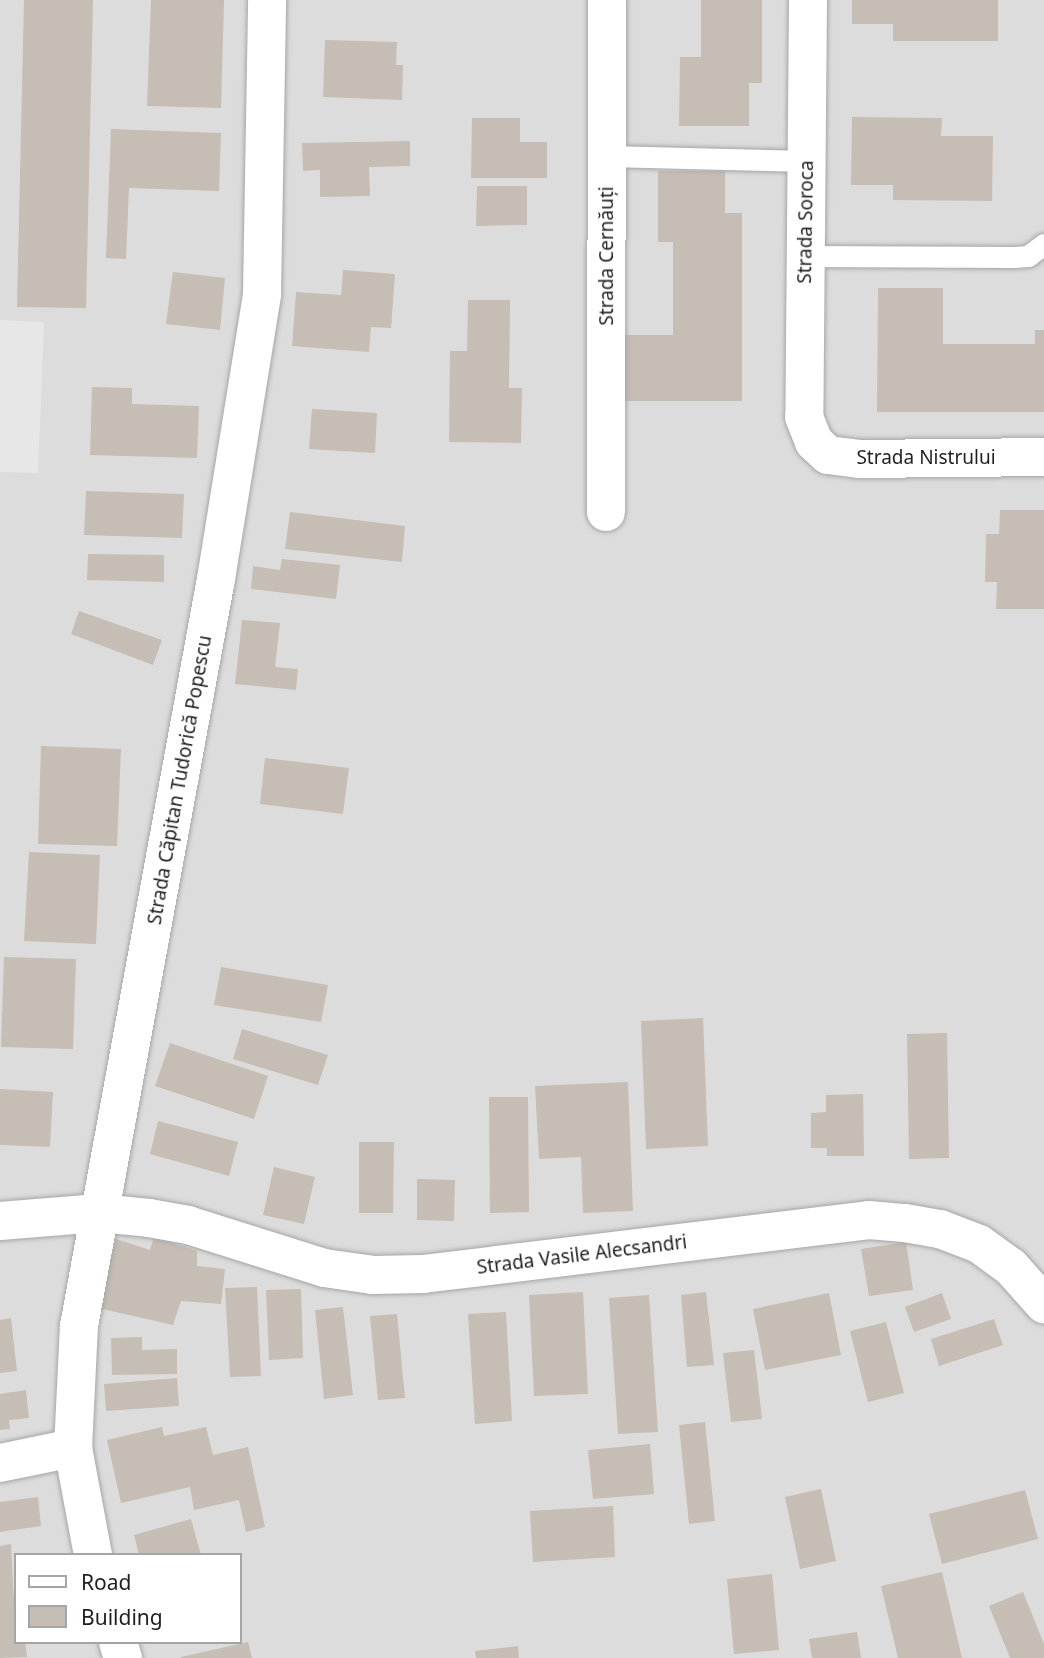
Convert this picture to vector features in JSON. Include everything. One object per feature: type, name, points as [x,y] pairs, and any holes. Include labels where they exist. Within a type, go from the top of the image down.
[{"type":"street","name":"Strada Căpitan Tudorică Popescu","points":[[93,1553],[73,1448],[79,1326],[172,827],[260,307],[267,0]]},
{"type":"street","name":"Strada Cernăuți","points":[[606,512],[607,0]]},
{"type":"street","name":"Strada Soroca","points":[[808,0],[804,417],[814,442]]},
{"type":"street","name":"Strada Nistrului","points":[[814,442],[828,455],[859,460],[1044,457]]},
{"type":"street","name":"Strada Vasile Alecsandri","points":[[0,1222],[99,1213],[188,1225],[311,1265],[373,1275],[423,1274],[869,1220],[940,1228],[979,1244],[1011,1267],[1044,1304]]},
{"type":"street","points":[[0,1463],[73,1448]]},
{"type":"lane","points":[[607,156],[807,162]]},
{"type":"lane","points":[[805,256],[1014,257],[1028,256],[1044,244]]},
{"type":"shaded area","points":[[0,0],[1044,0],[1044,1658],[0,1658]]},
{"type":"shaded area","points":[[0,320],[44,322],[38,473],[0,472]]},
{"type":"building","points":[[24,0],[93,0],[86,308],[17,307]]},
{"type":"building","points":[[151,0],[224,0],[221,108],[147,106]]},
{"type":"building","points":[[701,0],[762,0],[762,83],[749,83],[749,126],[679,126],[680,57],[701,57]]},
{"type":"building","points":[[852,0],[998,0],[998,41],[893,41],[893,24],[852,24]]},
{"type":"building","points":[[325,40],[397,42],[396,65],[403,65],[402,100],[323,97]]},
{"type":"building","points":[[852,117],[942,118],[941,136],[993,136],[992,201],[893,200],[893,185],[851,185]]},
{"type":"building","points":[[472,118],[520,118],[520,142],[547,142],[547,178],[471,178]]},
{"type":"building","points":[[111,129],[221,133],[219,191],[129,188],[126,259],[106,258]]},
{"type":"building","points":[[410,141],[410,166],[369,167],[370,196],[320,197],[320,170],[303,171],[302,143]]},
{"type":"building","points":[[658,171],[725,171],[725,213],[742,213],[742,401],[613,401],[613,335],[673,335],[673,242],[658,242]]},
{"type":"building","points":[[477,186],[527,186],[527,225],[476,226]]},
{"type":"building","points":[[343,270],[395,274],[391,328],[371,327],[369,352],[292,346],[296,292],[341,295]]},
{"type":"building","points":[[173,272],[225,278],[220,330],[166,324]]},
{"type":"building","points":[[878,288],[943,288],[943,344],[1035,344],[1035,330],[1044,330],[1044,412],[877,412]]},
{"type":"building","points":[[468,300],[510,300],[509,388],[522,388],[521,443],[449,442],[450,351],[467,351]]},
{"type":"building","points":[[92,387],[132,388],[132,404],[199,406],[197,458],[90,455]]},
{"type":"building","points":[[312,409],[377,413],[375,453],[309,449]]},
{"type":"building","points":[[86,491],[184,494],[182,538],[84,535]]},
{"type":"building","points":[[1000,510],[1044,510],[1044,609],[996,609],[997,582],[985,582],[986,534],[999,534]]},
{"type":"building","points":[[290,512],[405,526],[402,562],[285,549]]},
{"type":"building","points":[[88,554],[164,555],[164,582],[87,580]]},
{"type":"building","points":[[282,559],[340,565],[336,599],[251,589],[253,566],[280,570]]},
{"type":"building","points":[[79,611],[162,640],[153,665],[71,634]]},
{"type":"building","points":[[242,620],[280,623],[275,667],[298,669],[296,690],[235,684]]},
{"type":"building","points":[[41,746],[121,749],[117,846],[38,844]]},
{"type":"building","points":[[265,758],[349,768],[343,814],[260,804]]},
{"type":"building","points":[[29,852],[100,855],[96,944],[24,941]]},
{"type":"building","points":[[4,957],[76,959],[73,1049],[1,1047]]},
{"type":"building","points":[[221,967],[328,985],[321,1022],[214,1005]]},
{"type":"building","points":[[703,1018],[708,1146],[646,1149],[641,1021]]},
{"type":"building","points":[[242,1029],[328,1055],[318,1085],[233,1059]]},
{"type":"building","points":[[947,1033],[949,1158],[909,1159],[907,1034]]},
{"type":"building","points":[[170,1043],[268,1076],[254,1119],[155,1086]]},
{"type":"building","points":[[628,1082],[633,1211],[583,1213],[581,1157],[539,1159],[535,1086]]},
{"type":"building","points":[[0,1089],[53,1092],[50,1147],[0,1145]]},
{"type":"building","points":[[863,1094],[864,1156],[827,1156],[827,1148],[811,1148],[811,1113],[826,1112],[826,1095]]},
{"type":"building","points":[[489,1097],[528,1097],[529,1212],[490,1213]]},
{"type":"building","points":[[158,1121],[238,1142],[229,1176],[150,1154]]},
{"type":"building","points":[[359,1142],[394,1142],[393,1213],[359,1213]]},
{"type":"building","points":[[274,1167],[315,1177],[304,1224],[263,1215]]},
{"type":"building","points":[[417,1179],[455,1180],[454,1221],[417,1220]]},
{"type":"building","points":[[154,1237],[197,1251],[197,1266],[225,1269],[221,1304],[181,1301],[173,1325],[98,1308],[116,1239],[150,1250]]},
{"type":"building","points":[[906,1242],[913,1290],[869,1296],[861,1249]]},
{"type":"building","points":[[257,1287],[261,1376],[230,1377],[225,1288]]},
{"type":"building","points":[[301,1289],[303,1358],[269,1360],[266,1290]]},
{"type":"building","points":[[583,1292],[588,1394],[534,1396],[529,1295]]},
{"type":"building","points":[[706,1292],[714,1365],[687,1367],[681,1295]]},
{"type":"building","points":[[829,1293],[841,1355],[765,1370],[753,1309]]},
{"type":"building","points":[[942,1293],[951,1319],[914,1332],[905,1307]]},
{"type":"building","points":[[649,1295],[658,1432],[618,1434],[609,1298]]},
{"type":"building","points":[[343,1307],[353,1395],[324,1399],[315,1310]]},
{"type":"building","points":[[506,1312],[512,1421],[475,1424],[468,1314]]},
{"type":"building","points":[[397,1314],[405,1398],[378,1400],[370,1316]]},
{"type":"building","points":[[11,1318],[17,1371],[0,1373],[0,1320]]},
{"type":"building","points":[[994,1319],[1003,1345],[939,1366],[931,1339]]},
{"type":"building","points":[[886,1322],[904,1393],[868,1402],[850,1331]]},
{"type":"building","points":[[142,1337],[142,1350],[177,1349],[177,1374],[112,1375],[111,1338]]},
{"type":"building","points":[[754,1350],[762,1419],[731,1422],[723,1353]]},
{"type":"building","points":[[177,1378],[179,1406],[106,1411],[104,1384]]},
{"type":"building","points":[[26,1390],[29,1418],[9,1420],[10,1429],[0,1430],[0,1394]]},
{"type":"building","points":[[705,1422],[715,1521],[689,1524],[679,1425]]},
{"type":"building","points":[[162,1427],[164,1436],[206,1427],[213,1455],[248,1447],[265,1527],[246,1532],[239,1500],[194,1510],[190,1487],[121,1503],[107,1440]]},
{"type":"building","points":[[650,1444],[654,1494],[593,1499],[588,1450]]},
{"type":"building","points":[[821,1489],[836,1561],[800,1569],[785,1497]]},
{"type":"building","points":[[1025,1490],[1038,1539],[942,1564],[929,1514]]},
{"type":"building","points":[[38,1497],[41,1526],[0,1532],[0,1502]]},
{"type":"building","points":[[613,1506],[615,1557],[533,1562],[530,1511]]},
{"type":"building","points":[[191,1519],[200,1553],[138,1553],[134,1535]]},
{"type":"building","points":[[11,1544],[14,1644],[25,1644],[27,1657],[0,1658],[0,1546]]},
{"type":"building","points":[[942,1572],[962,1658],[898,1658],[881,1586]]},
{"type":"building","points":[[772,1574],[779,1650],[734,1654],[727,1579]]},
{"type":"building","points":[[1023,1592],[1044,1644],[1044,1658],[1010,1658],[989,1606]]},
{"type":"building","points":[[857,1632],[861,1658],[812,1658],[809,1639]]},
{"type":"building","points":[[248,1642],[252,1658],[181,1658],[181,1657]]},
{"type":"building","points":[[518,1646],[519,1658],[476,1658],[475,1651]]}]
